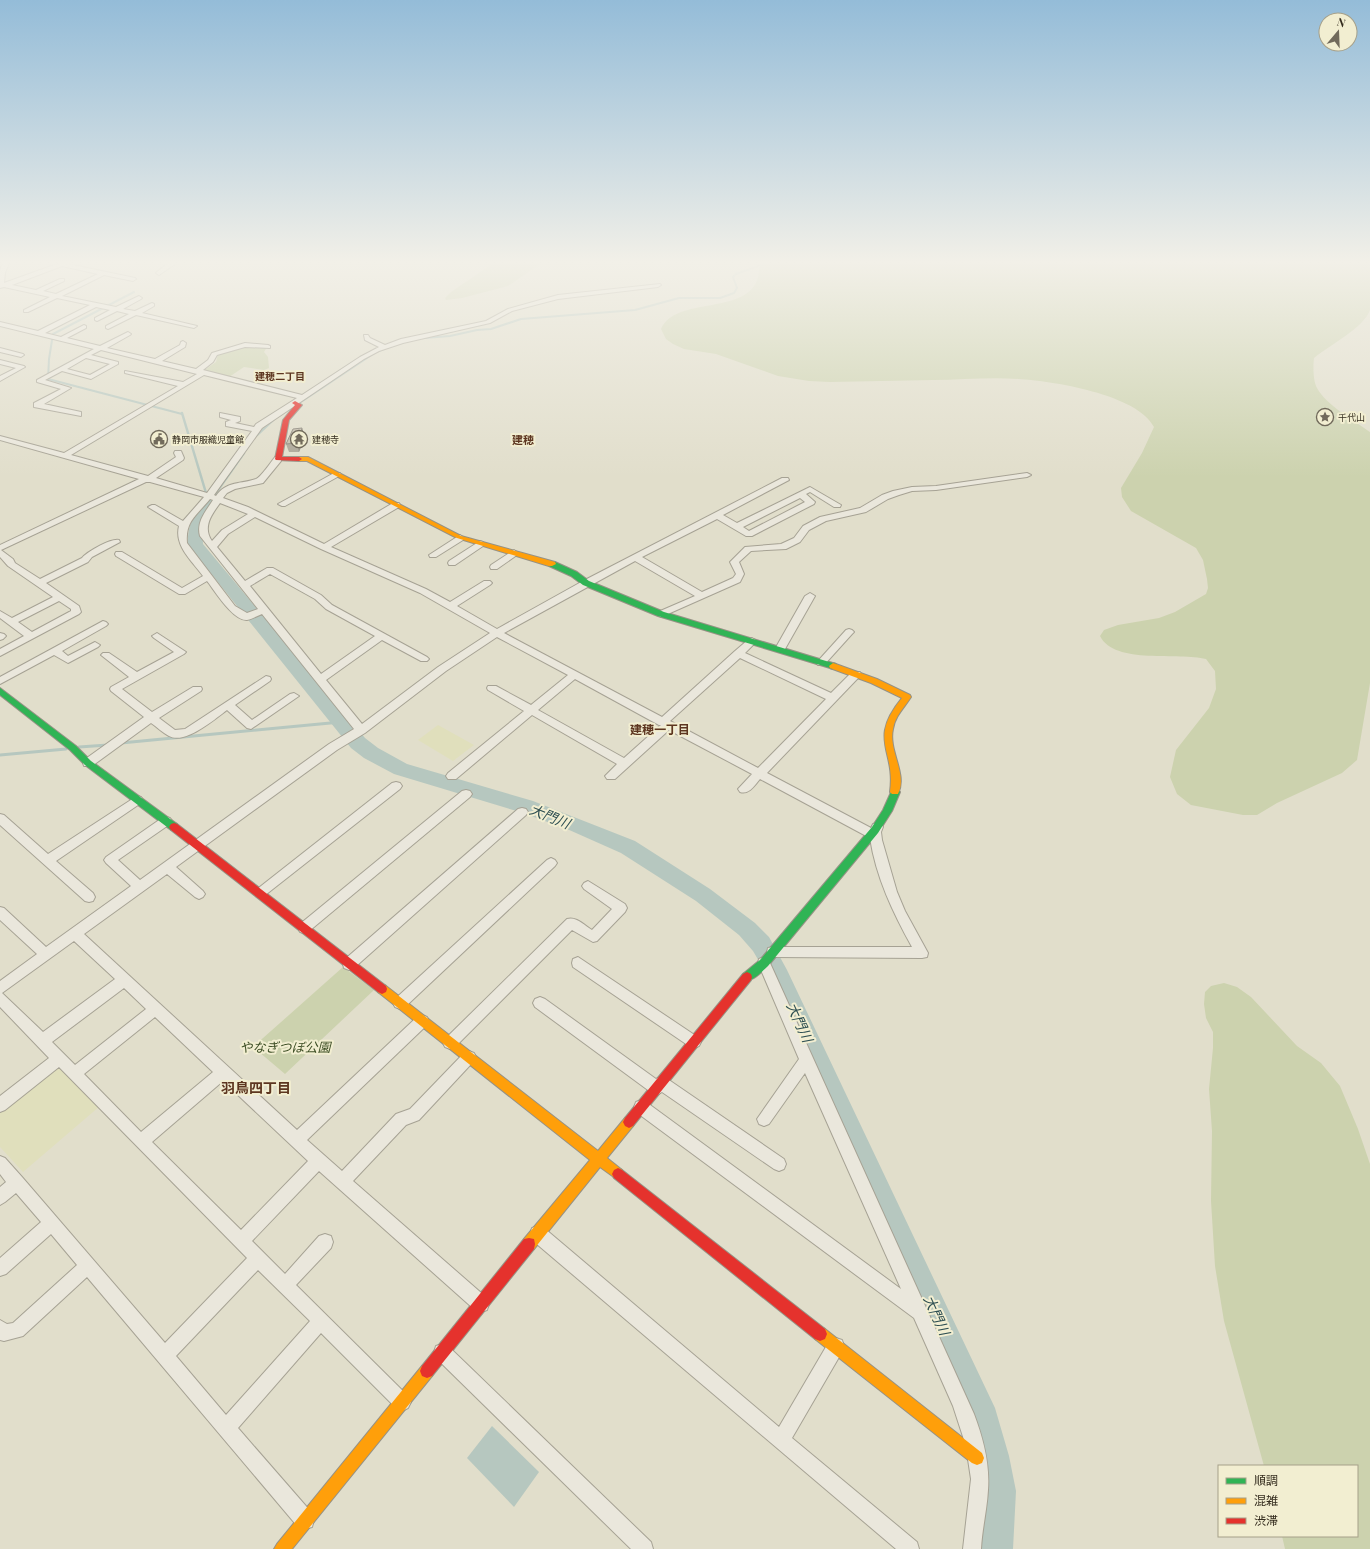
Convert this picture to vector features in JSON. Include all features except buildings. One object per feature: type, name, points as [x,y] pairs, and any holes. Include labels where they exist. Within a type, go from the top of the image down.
[{"type":"street","points":[[31,332],[303,397]]},
{"type":"street","points":[[61,339],[74,332]]},
{"type":"street","points":[[263,610],[246,617],[232,608],[184,544],[182,532],[184,525],[210,496],[259,426],[362,358],[384,347],[401,341],[441,332]]},
{"type":"street","points":[[78,414],[37,405],[67,388],[39,381],[128,334]]},
{"type":"street","points":[[366,336],[367,339],[384,347]]},
{"type":"street","points":[[157,361],[183,346],[183,343]]},
{"type":"street","points":[[64,456],[85,446],[184,385],[201,372],[211,361],[214,354],[245,345],[268,347]]},
{"type":"street","points":[[0,350],[21,355]]},
{"type":"street","points":[[0,356],[8,352]]},
{"type":"street","points":[[61,369],[91,377],[116,363],[85,356]]},
{"type":"street","points":[[0,367],[4,363],[22,367],[0,379]]},
{"type":"street","points":[[127,372],[184,385]]},
{"type":"street","points":[[295,403],[300,405],[286,420],[278,459],[260,481],[248,482],[224,491],[203,523],[202,531],[205,537],[263,610],[361,730]]},
{"type":"street","points":[[223,415],[237,419],[229,424],[256,430]]},
{"type":"street","points":[[0,438],[210,496],[254,514],[423,591],[574,675],[760,774],[875,830]]},
{"type":"street","points":[[0,548],[147,479],[180,458],[178,453]]},
{"type":"street","points":[[278,459],[308,460],[460,538],[563,568],[586,583],[661,614],[780,649],[856,674],[886,686],[907,698],[898,709],[887,728],[889,748],[897,778],[895,792],[889,809],[875,830],[764,963],[746,978],[282,1549]]},
{"type":"street","points":[[282,504],[337,475]]},
{"type":"street","points":[[661,614],[737,580],[740,574],[734,562],[748,550],[756,548],[783,547],[797,540],[806,528],[823,518],[863,510],[885,496],[912,489],[936,488],[1027,475]]},
{"type":"street","points":[[0,988],[347,738],[361,730],[442,669],[497,633],[586,583],[785,480]]},
{"type":"street","points":[[737,527],[810,489],[838,504]]},
{"type":"street","points":[[716,515],[749,534],[811,502],[800,494]]},
{"type":"street","points":[[324,547],[396,505]]},
{"type":"street","points":[[152,507],[184,525]]},
{"type":"street","points":[[213,547],[215,542],[235,525],[254,514]]},
{"type":"street","points":[[433,555],[460,538]]},
{"type":"street","points":[[39,583],[85,560],[89,555],[116,542]]},
{"type":"street","points":[[452,563],[480,544]]},
{"type":"street","points":[[0,553],[10,561],[11,564],[76,608],[76,612],[0,653]]},
{"type":"street","points":[[494,567],[514,553]]},
{"type":"street","points":[[119,554],[182,592],[208,577]]},
{"type":"street","points":[[635,557],[702,596]]},
{"type":"street","points":[[244,586],[270,570],[318,597],[329,607],[424,659]]},
{"type":"street","points":[[451,606],[487,583]]},
{"type":"street","points":[[780,649],[810,596]]},
{"type":"street","points":[[11,622],[59,597]]},
{"type":"street","points":[[0,614],[31,636]]},
{"type":"street","points":[[0,681],[103,624]]},
{"type":"street","points":[[821,663],[849,632]]},
{"type":"street","points":[[157,636],[181,652],[115,689],[173,734],[188,732],[266,679]]},
{"type":"street","points":[[320,679],[382,636]]},
{"type":"street","points":[[611,776],[752,641]]},
{"type":"street","points":[[55,651],[68,660],[95,645]]},
{"type":"street","points":[[738,653],[832,698]]},
{"type":"street","points":[[106,655],[137,677]]},
{"type":"street","points":[[744,789],[856,674]]},
{"type":"street","points":[[452,776],[574,675]]},
{"type":"street","points":[[492,688],[625,764]]},
{"type":"street","points":[[88,763],[152,717],[197,689]]},
{"type":"street","points":[[1,693],[73,748],[88,763],[198,845],[422,1020],[977,1458]]},
{"type":"street","points":[[227,705],[251,725],[294,696]]},
{"type":"street","points":[[260,894],[396,786]]},
{"type":"street","points":[[304,928],[466,794]]},
{"type":"street","points":[[48,860],[137,800]]},
{"type":"street","points":[[349,964],[522,812]]},
{"type":"street","points":[[0,818],[89,897]]},
{"type":"street","points":[[140,887],[110,860],[166,821]]},
{"type":"street","points":[[773,952],[922,953],[899,912],[891,892],[876,840],[875,830]]},
{"type":"street","points":[[400,1003],[551,863]]},
{"type":"street","points":[[167,867],[199,894]]},
{"type":"street","points":[[450,1043],[571,924],[592,937],[621,908],[588,886]]},
{"type":"street","points":[[0,912],[46,955]]},
{"type":"street","points":[[75,934],[320,1161],[481,1304]]},
{"type":"street","points":[[578,963],[694,1042]]},
{"type":"street","points":[[764,963],[970,1425],[980,1471],[979,1491],[974,1516],[972,1549]]},
{"type":"street","points":[[42,1041],[124,980]]},
{"type":"street","points":[[0,998],[284,1286],[402,1402]]},
{"type":"street","points":[[540,1003],[659,1085],[779,1164]]},
{"type":"street","points":[[74,1074],[156,1009]]},
{"type":"street","points":[[298,1140],[422,1020]]},
{"type":"street","points":[[344,1181],[401,1118],[414,1116],[469,1057]]},
{"type":"street","points":[[0,1106],[60,1058]]},
{"type":"street","points":[[764,1119],[806,1060]]},
{"type":"street","points":[[141,1142],[223,1072]]},
{"type":"street","points":[[641,1107],[921,1313]]},
{"type":"street","points":[[241,1241],[320,1161]]},
{"type":"street","points":[[0,1162],[305,1520]]},
{"type":"street","points":[[0,1197],[17,1182]]},
{"type":"street","points":[[0,1268],[52,1223]]},
{"type":"street","points":[[538,1234],[910,1549]]},
{"type":"street","points":[[284,1286],[325,1242]]},
{"type":"street","points":[[165,1355],[258,1258]]},
{"type":"street","points":[[1,1333],[17,1330],[88,1265]]},
{"type":"street","points":[[227,1427],[321,1321]]},
{"type":"street","points":[[782,1440],[836,1346]]},
{"type":"street","points":[[442,1352],[644,1549]]},
{"type":"green space","points":[[663,332],[1350,332],[1314,358],[1313,365],[1315,381],[1321,394],[1349,418],[1370,432],[1370,683],[1357,760],[1342,773],[1277,803],[1257,815],[1243,815],[1191,805],[1177,794],[1170,777],[1176,750],[1209,708],[1216,689],[1215,671],[1206,659],[1195,657],[1148,656],[1119,651],[1108,645],[1100,636],[1104,630],[1118,625],[1159,618],[1175,612],[1206,594],[1208,588],[1203,560],[1196,548],[1131,511],[1122,497],[1121,488],[1142,453],[1154,427],[1145,416],[1130,406],[1092,391],[1033,380],[997,378],[830,382],[809,381],[778,376],[716,354],[684,349],[666,339]]},
{"type":"green space","points":[[246,346],[267,347],[264,352],[268,357],[269,368],[264,370],[244,367],[229,377],[203,371],[216,362],[218,354]]},
{"type":"green space","points":[[438,725],[474,745],[453,761],[418,740]]},
{"type":"green space","name":"やなぎつぼ公園","points":[[343,967],[374,990],[285,1074],[253,1047]]},
{"type":"green space","points":[[1224,983],[1237,987],[1251,997],[1297,1046],[1321,1063],[1340,1086],[1358,1129],[1370,1164],[1370,1549],[1285,1549],[1282,1537],[1358,1537],[1358,1465],[1264,1465],[1224,1321],[1215,1266],[1211,1201],[1212,1131],[1209,1089],[1213,1032],[1206,1018],[1204,1004],[1205,992],[1211,986]]},
{"type":"green space","points":[[58,1066],[100,1106],[23,1172],[0,1147],[0,1113]]},
{"type":"shaded area","points":[[492,1426],[539,1472],[514,1507],[467,1458]]},
{"type":"waterway","points":[[56,332],[53,334],[49,359],[48,379],[182,414]]},
{"type":"waterway","points":[[424,338],[450,336],[467,332]]},
{"type":"waterway","points":[[298,404],[376,352],[384,349]]},
{"type":"waterway","points":[[182,413],[206,493]]},
{"type":"waterway","points":[[257,435],[273,420]]},
{"type":"waterway","points":[[209,503],[244,453]]},
{"type":"waterway","name":"大門川","points":[[209,503],[202,513],[196,527],[196,545],[358,743],[371,753],[401,769],[526,806],[574,824],[628,847],[703,895],[747,929],[761,944],[776,970],[980,1408],[994,1456],[1000,1491],[997,1549]]},
{"type":"waterway","points":[[121,743],[341,722]]},
{"type":"waterway","points":[[79,747],[108,745]]},
{"type":"waterway","points":[[0,755],[66,749]]},
{"type":"traffic: fast","points":[[552,564],[574,574],[586,583],[661,614],[833,666]]},
{"type":"traffic: fast","points":[[0,691],[73,748],[88,763],[174,827]]},
{"type":"traffic: fast","points":[[747,977],[764,963],[875,830],[887,811],[895,792]]},
{"type":"traffic: slow","points":[[299,459],[308,459],[459,537],[552,564]]},
{"type":"traffic: slow","points":[[833,666],[874,681],[907,697],[893,716],[888,731],[889,748],[895,773],[895,792]]},
{"type":"traffic: slow","points":[[382,989],[618,1174]]},
{"type":"traffic: slow","points":[[529,1244],[629,1122]]},
{"type":"traffic: slow","points":[[820,1334],[977,1458]]},
{"type":"traffic: slow","points":[[282,1549],[427,1371]]},
{"type":"traffic: jam","points":[[295,403],[299,405],[286,420],[278,459],[299,459]]},
{"type":"traffic: jam","points":[[174,827],[382,989]]},
{"type":"traffic: jam","points":[[629,1122],[747,977]]},
{"type":"traffic: jam","points":[[618,1174],[820,1334]]},
{"type":"traffic: jam","points":[[427,1371],[529,1244]]},
{"type":"place","name":"千代山","points":[[1325,417]]},
{"type":"place","name":"静岡市服織児童館","points":[[159,439]]},
{"type":"place","name":"建穂寺","points":[[299,439]]},
{"type":"district","name":"建穂二丁目","points":[[280,376]]},
{"type":"district","name":"建穂","points":[[523,439]]},
{"type":"district","name":"建穂一丁目","points":[[660,729]]},
{"type":"district","name":"羽鳥四丁目","points":[[256,1087]]}]
